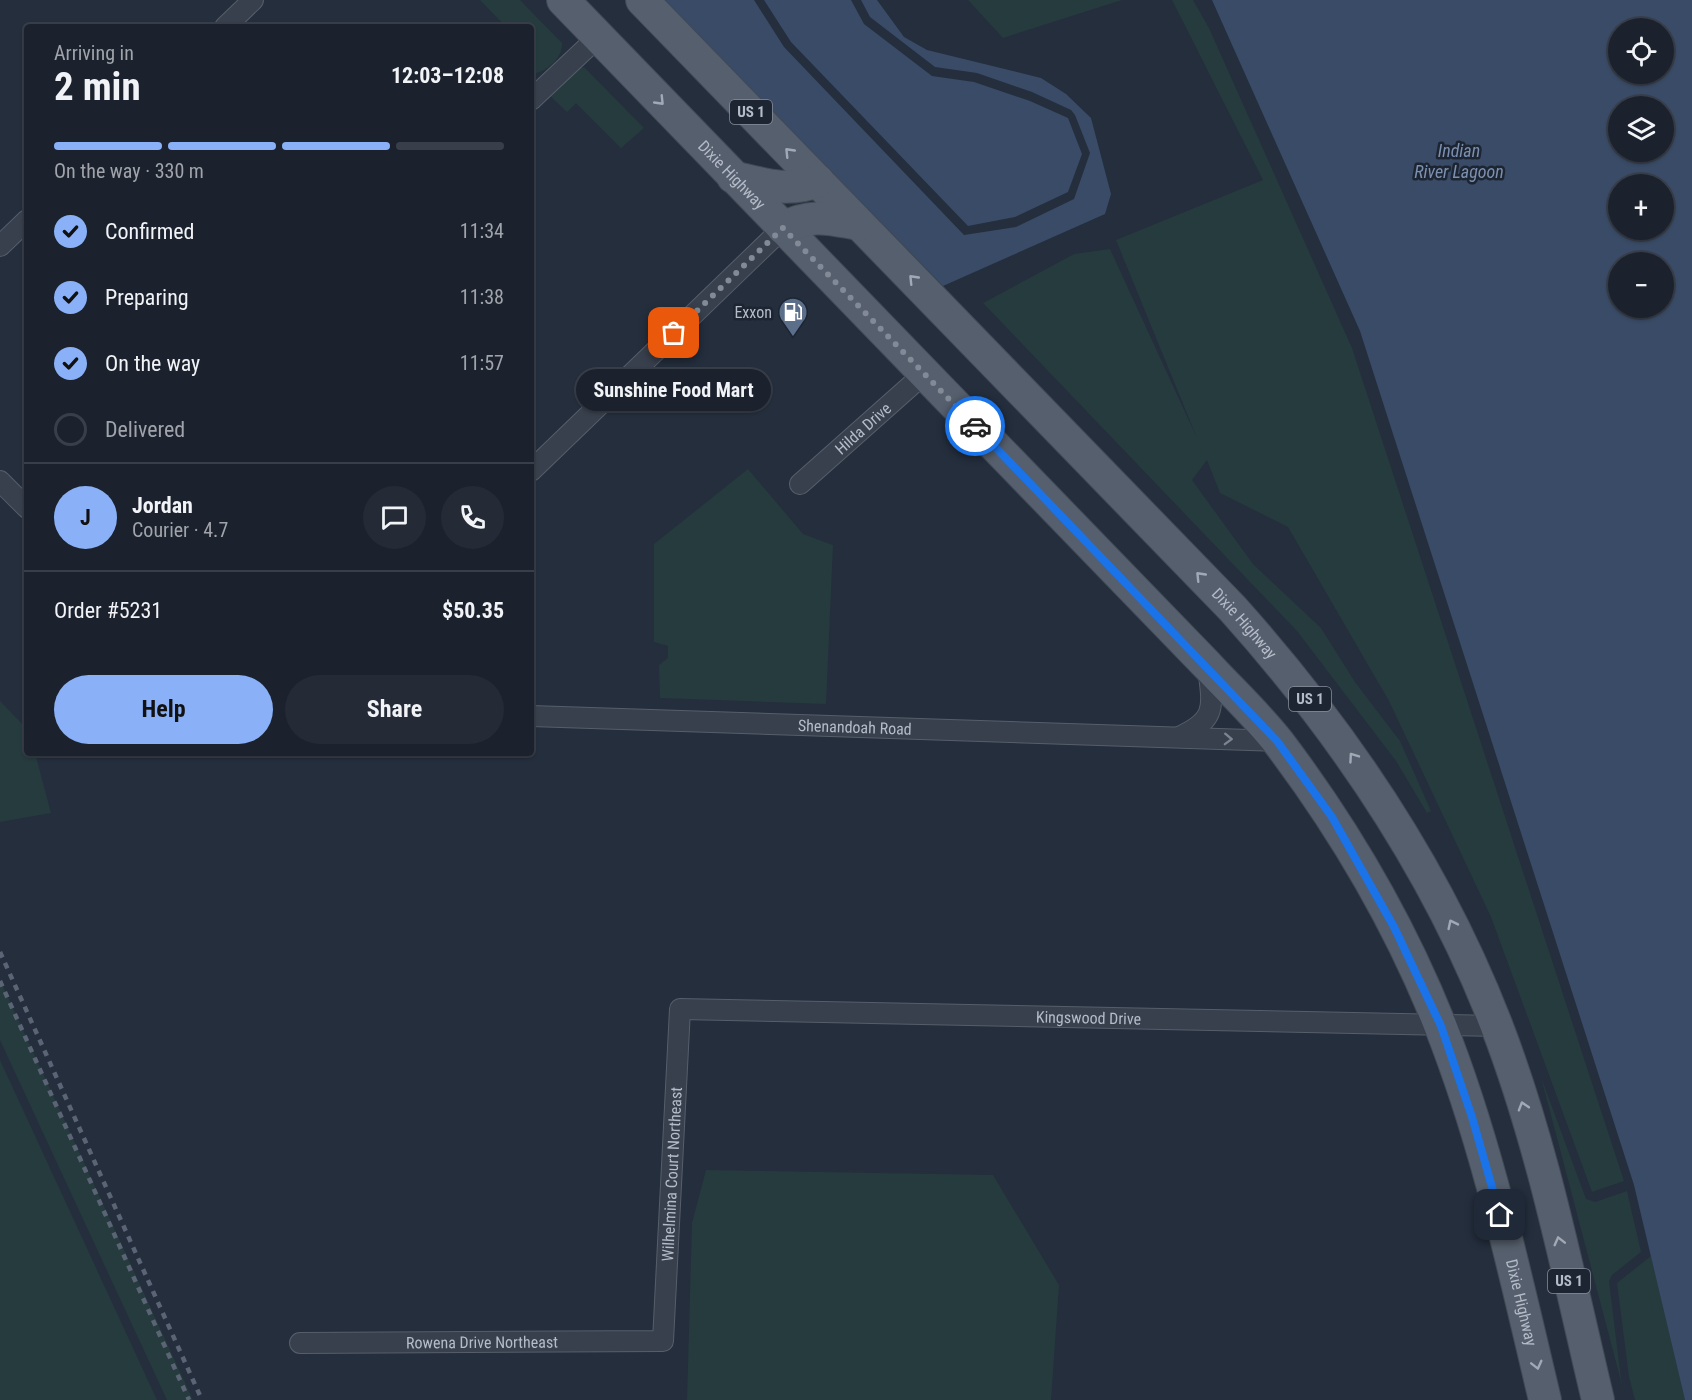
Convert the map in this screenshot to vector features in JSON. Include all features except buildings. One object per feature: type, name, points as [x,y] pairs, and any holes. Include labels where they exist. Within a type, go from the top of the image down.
[{"type":"main road","name":"Dixie Highway","points":[[562,0],[1208,666],[1277,741],[1322,803],[1369,878],[1418,973],[1441,1026],[1472,1117],[1497,1204],[1545,1400]]},
{"type":"main road","name":"Dixie Highway","points":[[642,0],[1233,609],[1324,717],[1407,842],[1446,912],[1497,1026],[1540,1161],[1598,1400]]},
{"type":"main road","points":[[733,177],[783,188],[801,188],[818,181]]},
{"type":"main road","points":[[783,228],[800,219],[819,217],[860,224]]},
{"type":"street","points":[[228,24],[253,0]]},
{"type":"street","points":[[534,97],[598,37]]},
{"type":"street","points":[[0,246],[24,223]]},
{"type":"street","points":[[534,468],[783,228]]},
{"type":"street","name":"Hilda Drive","points":[[800,484],[925,373]]},
{"type":"street","points":[[0,481],[24,505]]},
{"type":"street","points":[[1179,737],[1200,728],[1209,714],[1212,700],[1208,666]]},
{"type":"street","name":"Shenandoah Road","points":[[534,716],[1277,741]]},
{"type":"street","name":"Kingswood Drive","points":[[680,1010],[1497,1026]]},
{"type":"street","name":"Wilhelmina Court Northeast","points":[[663,1341],[680,1010]]},
{"type":"street","name":"Rowena Drive Northeast","points":[[300,1343],[663,1341]]},
{"type":"green space","points":[[480,0],[520,0],[562,43],[560,54],[547,68],[534,73],[534,24],[503,24]]},
{"type":"green space","points":[[968,0],[1122,0],[1003,38]]},
{"type":"green space","points":[[1172,0],[1193,0],[1209,28],[1352,348],[1624,1181],[1592,1192],[1491,917],[1389,701],[1288,527],[1220,493],[1207,460],[1192,480],[1253,564],[1321,628],[1355,682],[1400,741],[1431,811],[1427,813],[1396,761],[1297,631],[983,303],[1074,254],[1110,249],[1197,438],[1116,240],[1263,180]]},
{"type":"green space","points":[[584,67],[644,128],[621,148],[576,103],[567,112],[547,93],[574,69]]},
{"type":"green space","points":[[748,469],[803,534],[833,545],[826,704],[660,698],[659,665],[668,658],[668,646],[654,642],[654,544]]},
{"type":"green space","points":[[0,701],[24,726],[24,756],[36,756],[51,813],[0,822]]},
{"type":"green space","points":[[0,980],[193,1400],[167,1400],[0,1040]]},
{"type":"green space","points":[[0,1060],[157,1400],[0,1400]]},
{"type":"green space","points":[[1541,1077],[1586,1199],[1595,1202],[1627,1191],[1641,1252],[1612,1275],[1609,1281],[1621,1379],[1626,1400]]},
{"type":"green space","points":[[706,1170],[993,1175],[1059,1285],[1051,1400],[687,1400],[692,1223]]},
{"type":"green space","points":[[1651,1256],[1685,1400],[1635,1400],[1629,1377],[1617,1283]]},
{"type":"water","points":[[663,0],[754,0],[784,47],[964,235],[1016,227],[1074,199],[1090,153],[1075,115],[1071,110],[1032,92],[977,73],[935,67],[870,17],[861,0],[877,0],[904,37],[927,50],[1041,78],[1066,94],[1091,118],[1111,194],[1105,214],[943,286]]},
{"type":"water","points":[[764,0],[851,0],[864,24],[932,76],[974,82],[1030,101],[1068,118],[1082,154],[1068,192],[1015,217],[968,226],[791,42]]},
{"type":"water","name":"Indian River Lagoon","points":[[1212,0],[1692,0],[1692,1400],[1685,1400],[1634,1185],[1360,331]]},
{"type":"railway","points":[[0,952],[202,1400]]},
{"type":"railway","points":[[0,981],[189,1400]]},
{"type":"way so far","points":[[674,333],[783,228],[975,426]]},
{"type":"place","name":"Sunshine Food Mart","points":[[674,333]]},
{"type":"place","name":"Exxon","points":[[793,338]]},
{"type":"route","points":[[975,426],[1208,666],[1277,741],[1332,817],[1369,878],[1418,973],[1441,1026],[1472,1117],[1500,1215]]}]
